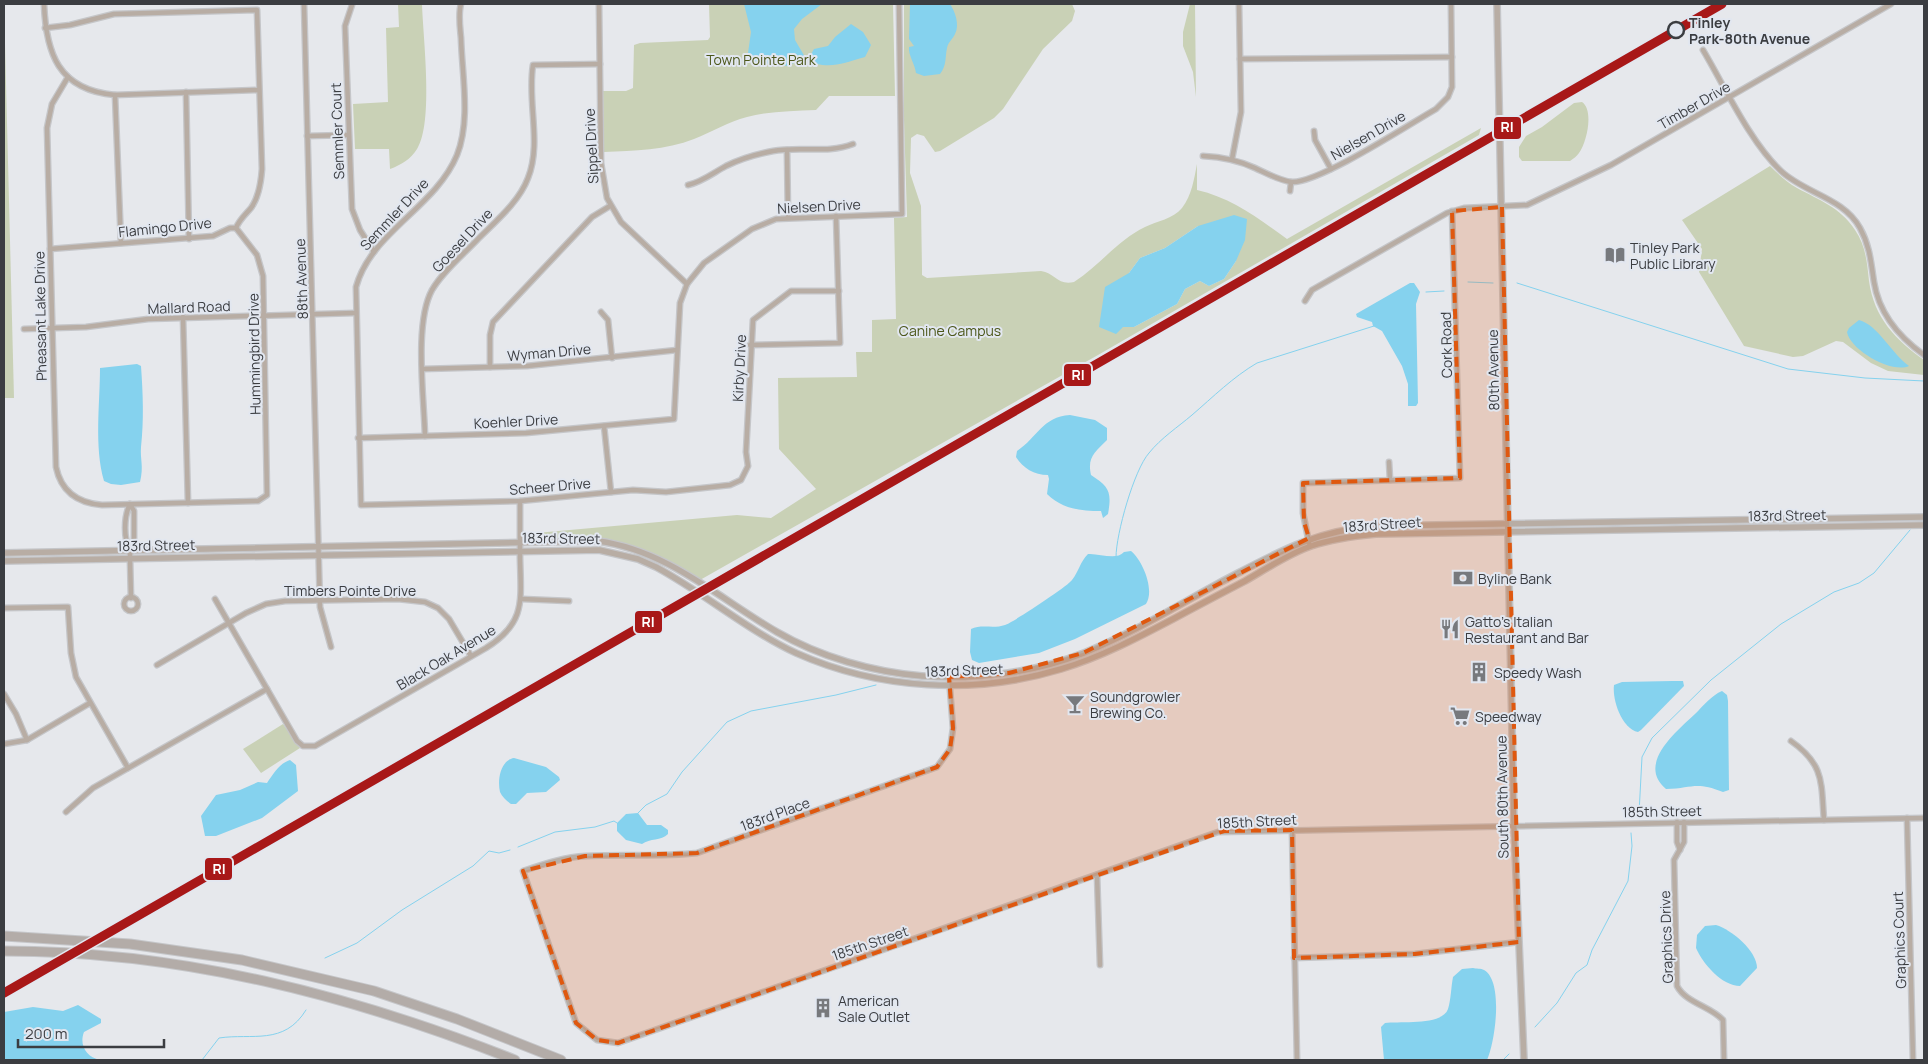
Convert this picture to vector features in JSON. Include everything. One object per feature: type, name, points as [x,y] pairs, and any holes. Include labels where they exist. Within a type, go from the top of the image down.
[{"type":"highway","points":[[4,936],[130,944],[242,960],[374,991],[458,1019],[561,1060]]},
{"type":"highway","points":[[4,951],[110,956],[178,964],[284,984],[379,1010],[452,1035],[515,1060]]},
{"type":"street","points":[[44,4],[45,28],[51,52],[68,77],[95,92],[115,95],[259,90]]},
{"type":"street","name":"88th Avenue","points":[[304,4],[318,554],[322,618],[331,646]]},
{"type":"street","name":"Semmler Drive","points":[[361,504],[355,295],[360,275],[374,252],[414,212],[444,177],[459,149],[464,115],[461,4]]},
{"type":"street","name":"Sippel Drive","points":[[599,4],[601,163],[604,186],[610,206],[625,227],[687,284]]},
{"type":"street","name":"Nielsen Drive","points":[[674,418],[679,308],[687,284],[704,263],[752,229],[770,220],[788,217],[902,214],[899,4]]},
{"type":"street","points":[[1232,159],[1241,112],[1239,4]]},
{"type":"street","name":"Nielsen Drive","points":[[1291,182],[1312,178],[1331,169],[1441,105],[1448,97],[1452,87],[1451,4]]},
{"type":"street","points":[[1497,4],[1502,207]]},
{"type":"street","name":"Timber Drive","points":[[1452,210],[1528,205],[1611,165],[1892,4]]},
{"type":"street","name":"Semmler Court","points":[[352,5],[345,26],[352,209],[360,230],[374,252]]},
{"type":"street","points":[[45,28],[70,26],[114,14],[257,10],[261,185],[252,206],[236,228]]},
{"type":"street","points":[[1703,50],[1767,157],[1782,173],[1801,186],[1825,197],[1844,210],[1859,225],[1869,246],[1874,284],[1888,321],[1901,337],[1924,355]]},
{"type":"street","points":[[1240,59],[1452,57]]},
{"type":"street","name":"Goesel Drive","points":[[425,436],[423,319],[433,289],[441,277],[516,199],[529,176],[534,150],[533,65],[600,64]]},
{"type":"street","name":"Pheasant Lake Drive","points":[[68,77],[54,98],[48,120],[51,328],[56,467],[58,477],[71,495],[84,502],[102,505],[258,501],[267,495],[268,488]]},
{"type":"street","points":[[186,92],[189,238]]},
{"type":"street","points":[[115,95],[121,243]]},
{"type":"street","points":[[1314,131],[1315,140],[1331,169]]},
{"type":"street","points":[[307,136],[348,135]]},
{"type":"street","points":[[688,185],[699,183],[741,160],[775,150],[838,149],[853,144]]},
{"type":"street","points":[[787,150],[788,217]]},
{"type":"street","points":[[1203,156],[1232,159],[1276,178],[1291,182],[1290,191]]},
{"type":"street","points":[[490,367],[490,334],[493,322],[592,217],[610,206]]},
{"type":"street","name":"80th Avenue","points":[[1502,207],[1509,532]]},
{"type":"street","points":[[1305,301],[1312,290],[1452,210]]},
{"type":"street","name":"Cork Road","points":[[1390,480],[1460,478],[1452,210]]},
{"type":"street","points":[[750,345],[840,343],[836,216]]},
{"type":"street","name":"Flamingo Drive","points":[[50,249],[213,236],[230,228],[236,228]]},
{"type":"street","name":"Hummingbird Drive","points":[[236,228],[251,246],[260,262],[263,276],[268,488]]},
{"type":"street","name":"Kirby Drive","points":[[741,480],[748,466],[746,452],[750,345],[753,320],[791,291],[839,291]]},
{"type":"street","points":[[601,312],[608,320],[612,358]]},
{"type":"street","name":"Mallard Road","points":[[24,329],[86,327],[148,319],[183,317],[355,313]]},
{"type":"street","points":[[183,317],[188,503]]},
{"type":"street","name":"Wyman Drive","points":[[423,369],[490,367],[612,358],[677,350]]},
{"type":"street","name":"Koehler Drive","points":[[358,438],[526,433],[674,418]]},
{"type":"street","points":[[604,426],[611,492]]},
{"type":"street","points":[[1310,547],[1303,513],[1303,483],[1390,480],[1389,462]]},
{"type":"street","name":"Scheer Drive","points":[[361,504],[520,501],[633,490],[666,492],[730,485],[741,480]]},
{"type":"street","name":"Black Oak Avenue","points":[[266,688],[297,741],[303,746],[311,747],[506,634],[517,617],[522,599],[520,501]]},
{"type":"street","points":[[130,550],[134,543],[134,510],[130,504],[126,511],[126,543],[130,550],[131,598]]},
{"type":"street","name":"183rd Street","points":[[4,553],[585,540],[624,546],[677,568],[779,633],[821,653],[901,674],[949,677],[1009,673],[1083,653],[1308,539],[1337,530],[1376,526],[1924,517]]},
{"type":"street","name":"183rd Street","points":[[4,561],[599,550],[638,559],[677,578],[795,652],[835,668],[880,679],[949,686],[1024,679],[1062,669],[1095,657],[1123,645],[1310,547],[1344,538],[1376,534],[1924,525]]},
{"type":"street","name":"South 80th Avenue","points":[[1509,532],[1514,825],[1524,1060]]},
{"type":"street","points":[[66,812],[89,791],[266,688],[215,599]]},
{"type":"street","name":"Timbers Pointe Drive","points":[[157,665],[257,607],[275,602],[320,600],[412,599],[425,602],[438,608],[449,619],[471,656]]},
{"type":"street","points":[[522,599],[570,601]]},
{"type":"street","points":[[4,608],[68,606],[74,669],[90,703],[128,768]]},
{"type":"street","name":"183rd Place","points":[[597,1040],[576,1023],[523,871],[554,861],[585,856],[673,856],[697,853],[937,767],[950,749],[952,735],[949,677]]},
{"type":"street","points":[[4,694],[16,714],[27,740]]},
{"type":"street","points":[[4,744],[27,740],[90,703]]},
{"type":"street","points":[[1791,741],[1802,749],[1820,772],[1824,820]]},
{"type":"street","name":"Graphics Court","points":[[1906,818],[1913,1060]]},
{"type":"street","name":"185th Street","points":[[597,1040],[618,1043],[1218,832],[1924,818]]},
{"type":"street","name":"Graphics Drive","points":[[1677,822],[1677,842],[1680,850]]},
{"type":"street","name":"Graphics Drive","points":[[1684,822],[1684,842],[1674,860],[1677,986],[1681,993],[1716,1013],[1723,1020],[1724,1060]]},
{"type":"street","points":[[1292,830],[1297,1060]]},
{"type":"street","points":[[1097,875],[1100,965]]},
{"type":"street","points":[[1294,958],[1415,954],[1519,942]]},
{"type":"highlighted area","points":[[1502,207],[1519,942],[1415,954],[1294,958],[1292,830],[1224,831],[618,1043],[597,1040],[576,1023],[523,871],[585,856],[697,853],[937,767],[950,749],[953,728],[949,677],[1009,673],[1083,653],[1309,538],[1304,522],[1303,483],[1460,478],[1452,211]]},
{"type":"green space","points":[[4,4],[14,398],[4,398]]},
{"type":"green space","points":[[398,4],[422,4],[426,100],[422,137],[417,149],[412,156],[390,169],[389,149],[355,149],[353,104],[388,102],[386,28],[399,27]]},
{"type":"green space","name":"Town Pointe Park","points":[[709,4],[893,4],[895,96],[829,96],[816,110],[773,112],[747,117],[672,146],[604,152],[603,91],[626,91],[633,88],[634,45],[640,43],[708,40],[710,37]]},
{"type":"green space","name":"Canine Campus","points":[[904,4],[1072,4],[1075,11],[1072,21],[1043,49],[1003,109],[994,118],[940,151],[935,152],[924,136],[917,134],[911,138],[910,173],[921,206],[922,275],[927,278],[1041,271],[1050,274],[1060,281],[1069,283],[1083,276],[1135,232],[1178,212],[1190,192],[1197,164],[1197,190],[1233,203],[1287,239],[1481,128],[1479,135],[1098,355],[700,580],[657,555],[617,543],[575,538],[526,538],[525,534],[737,515],[771,518],[816,489],[779,449],[778,378],[857,377],[856,352],[872,352],[872,320],[896,319],[894,218],[907,217],[904,120]],"holes":[[[1198,226],[1236,261],[1224,279],[1209,286],[1200,281],[1185,289],[1177,304],[1134,327],[1123,327],[1129,273],[1140,258],[1165,248]]]},
{"type":"green space","points":[[1190,4],[1195,4],[1196,97],[1193,72],[1183,46],[1183,32]]},
{"type":"green space","points":[[1582,102],[1588,112],[1588,126],[1585,142],[1577,155],[1570,161],[1522,161],[1519,157],[1519,147],[1526,136],[1542,127],[1574,103]]},
{"type":"green space","points":[[1770,166],[1793,186],[1821,200],[1843,215],[1855,230],[1864,248],[1872,294],[1881,317],[1904,344],[1924,360],[1924,375],[1888,371],[1871,363],[1843,342],[1836,341],[1803,356],[1793,357],[1744,346],[1699,272],[1702,249],[1682,220]]},
{"type":"green space","points":[[283,724],[300,748],[261,773],[243,749]]},
{"type":"water","points":[[744,4],[822,4],[802,19],[794,29],[795,40],[805,57],[810,56],[814,49],[828,46],[835,37],[851,24],[863,32],[871,45],[865,57],[834,65],[819,64],[803,58],[788,66],[751,60],[748,53],[751,32]]},
{"type":"water","points":[[910,4],[950,4],[954,10],[957,22],[956,30],[949,42],[945,64],[940,74],[924,76],[916,73],[909,50],[909,47],[914,46],[909,39]]},
{"type":"water","points":[[1234,215],[1247,219],[1245,240],[1236,261],[1224,279],[1209,286],[1200,281],[1185,289],[1177,304],[1134,327],[1123,327],[1116,334],[1099,327],[1105,287],[1129,273],[1140,258],[1165,248],[1198,226]]},
{"type":"water","points":[[1410,283],[1414,283],[1420,292],[1416,304],[1418,403],[1416,406],[1408,406],[1408,384],[1402,366],[1382,331],[1373,326],[1372,322],[1357,317],[1356,314]]},
{"type":"water","points":[[1859,320],[1866,323],[1879,334],[1909,366],[1902,368],[1893,367],[1883,364],[1863,353],[1850,339],[1847,332]]},
{"type":"water","points":[[137,364],[141,366],[143,397],[142,472],[140,482],[121,485],[111,484],[104,481],[99,454],[100,368]]},
{"type":"water","points":[[1070,415],[1095,420],[1107,428],[1107,440],[1093,455],[1090,464],[1091,475],[1108,490],[1110,500],[1108,514],[1103,518],[1101,511],[1072,508],[1053,499],[1047,494],[1048,475],[1038,474],[1029,470],[1016,457],[1017,451],[1046,424]]},
{"type":"water","points":[[1131,551],[1140,562],[1146,576],[1149,591],[1146,604],[1075,639],[1039,653],[979,663],[972,660],[970,652],[971,629],[996,627],[1010,623],[1072,580],[1088,554],[1117,556]]},
{"type":"water","points":[[1683,681],[1684,686],[1641,730],[1638,732],[1627,726],[1616,706],[1614,685],[1622,682]]},
{"type":"water","points":[[1722,691],[1727,695],[1728,701],[1729,790],[1723,792],[1700,786],[1666,789],[1658,779],[1655,769],[1662,748],[1708,701]]},
{"type":"water","points":[[514,758],[546,767],[559,777],[560,780],[546,792],[527,793],[516,804],[511,804],[501,794],[499,781],[503,766]]},
{"type":"water","points":[[290,760],[296,765],[298,791],[262,818],[216,836],[205,836],[201,816],[216,795],[240,790],[258,782],[267,783],[280,766]]},
{"type":"water","points":[[638,813],[647,825],[661,825],[668,830],[668,834],[662,838],[642,844],[626,840],[617,831],[617,823],[626,814]]},
{"type":"water","points":[[1716,925],[1736,936],[1748,948],[1756,961],[1757,968],[1740,986],[1727,982],[1714,973],[1703,961],[1696,948],[1697,935],[1705,926]]},
{"type":"water","points":[[1462,969],[1484,970],[1490,976],[1496,999],[1495,1027],[1487,1060],[1384,1060],[1381,1027],[1385,1023],[1420,1022],[1438,1018],[1448,1009],[1453,977]]},
{"type":"water","points":[[78,1005],[101,1019],[101,1023],[84,1032],[82,1041],[87,1053],[100,1060],[4,1060],[4,1012],[33,1007],[63,1011]]},
{"type":"waterway","points":[[1468,282],[1493,283]]},
{"type":"waterway","points":[[1517,283],[1788,369],[1865,378],[1924,381]]},
{"type":"waterway","points":[[1426,292],[1444,291]]},
{"type":"waterway","points":[[1116,557],[1122,518],[1132,487],[1143,461],[1164,438],[1231,381],[1257,363],[1374,326]]},
{"type":"waterway","points":[[1639,814],[1642,757],[1652,738],[1711,680],[1781,624],[1834,592],[1859,583],[1874,573],[1910,530]]},
{"type":"waterway","points":[[638,813],[646,805],[667,794],[682,772],[727,722],[751,711],[836,695],[876,685]]},
{"type":"waterway","points":[[518,847],[555,832],[595,827],[614,821],[617,823]]},
{"type":"waterway","points":[[1535,1027],[1557,1003],[1576,973],[1587,965],[1592,950],[1628,881],[1632,846],[1631,833]]},
{"type":"waterway","points":[[325,958],[357,943],[402,910],[473,866],[489,851],[499,853],[510,850]]},
{"type":"waterway","points":[[202,1060],[219,1038],[267,1036],[278,1033],[288,1029],[306,1010]]},
{"type":"waterway","points":[[1503,1060],[1509,1054]]},
{"type":"transit line","name":"RI","points":[[4,993],[1722,4]]},
{"type":"place","name":"Tinley Park-80th Avenue","points":[[1676,30]]},
{"type":"place","name":"Tinley Park Public Library","points":[[1615,255]]},
{"type":"place","name":"Byline Bank","points":[[1463,578]]},
{"type":"place","name":"Gatto's Italian Restaurant and Bar","points":[[1450,629]]},
{"type":"place","name":"Speedy Wash","points":[[1479,672]]},
{"type":"place","name":"Soundgrowler Brewing Co.","points":[[1075,704]]},
{"type":"place","name":"Speedway","points":[[1460,716]]},
{"type":"place","name":"American Sale Outlet","points":[[823,1008]]}]
